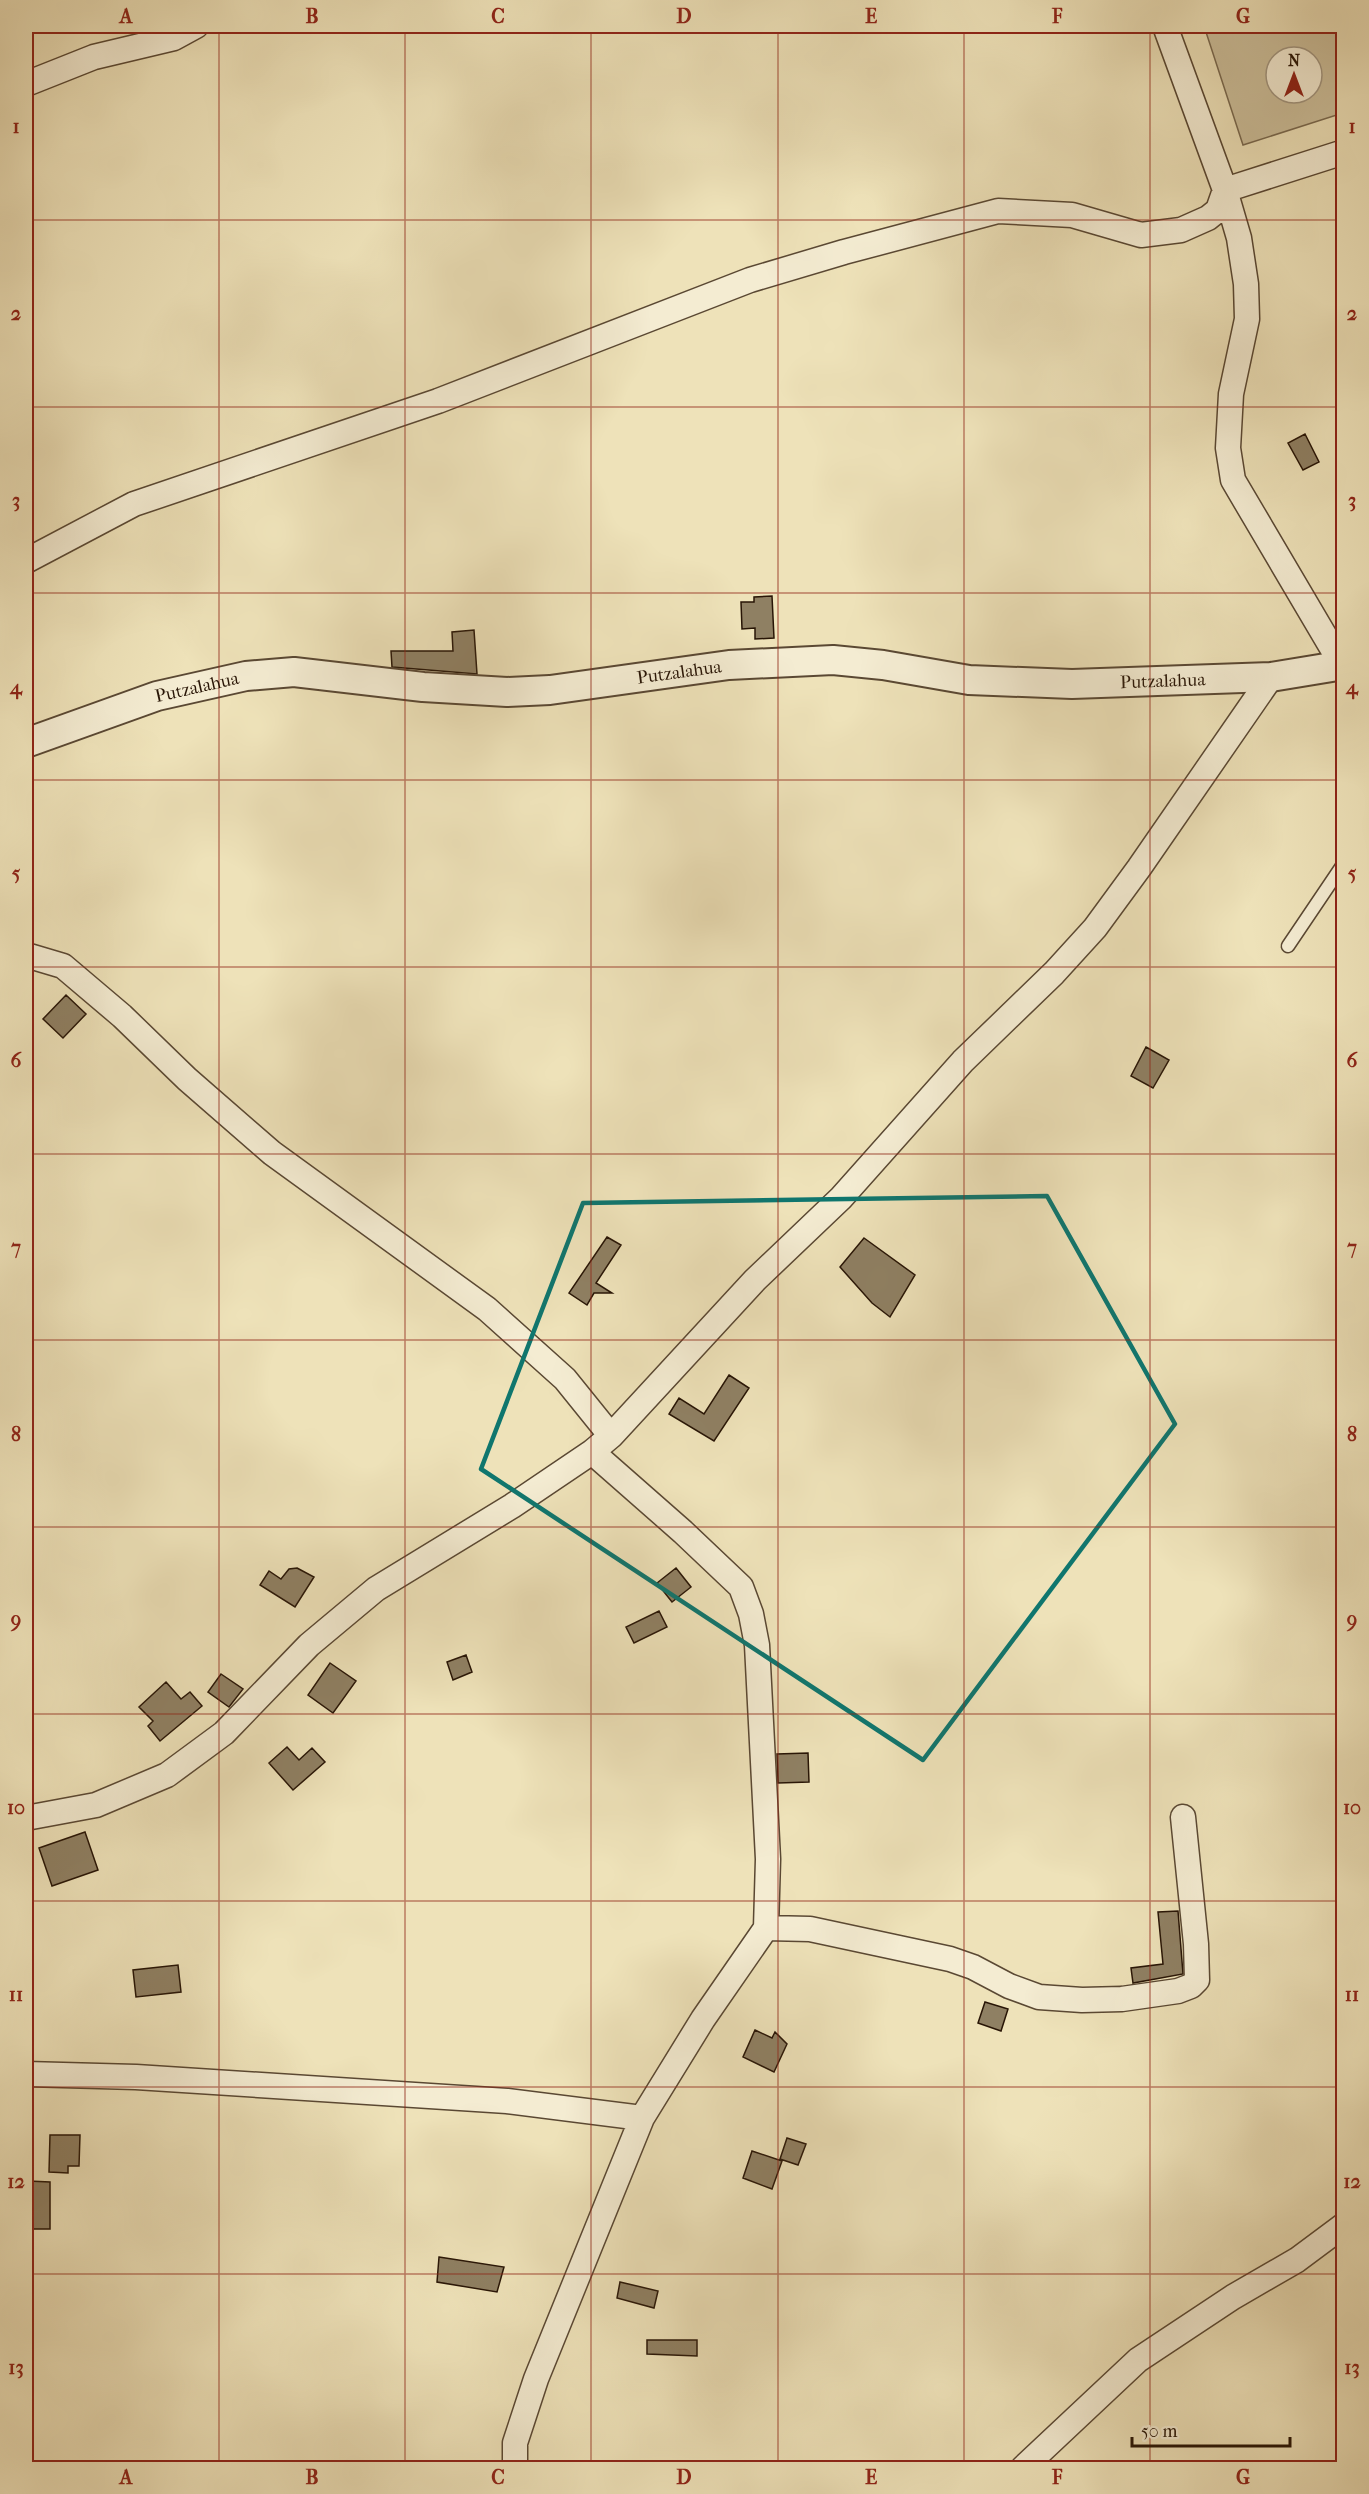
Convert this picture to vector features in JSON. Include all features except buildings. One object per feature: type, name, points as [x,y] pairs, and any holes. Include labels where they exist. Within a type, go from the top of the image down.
[{"type":"street","points":[[26,84],[94,57],[174,38],[196,26]]},
{"type":"street","points":[[1165,26],[1225,190],[1239,238],[1246,284],[1247,319],[1231,394],[1228,448],[1233,480],[1343,665]]},
{"type":"street","points":[[1225,190],[1344,152]]},
{"type":"street","points":[[26,561],[135,504],[438,401],[750,280],[998,211],[1072,215],[1141,235],[1181,230],[1208,218],[1218,210],[1225,190]]},
{"type":"street","name":"Putzalahua","points":[[26,743],[157,696],[246,675],[294,672],[423,687],[507,692],[549,690],[729,665],[833,660],[883,665],[969,680],[1072,684],[1271,676],[1343,665]]},
{"type":"street","points":[[26,1818],[96,1805],[167,1775],[224,1733],[309,1645],[376,1589],[512,1506],[592,1452],[611,1436],[755,1280],[841,1198],[963,1061],[1054,973],[1095,928],[1140,868],[1271,676]]},
{"type":"street","points":[[26,955],[63,966],[122,1016],[187,1080],[272,1153],[487,1309],[565,1379],[611,1436]]},
{"type":"street","points":[[514,2469],[515,2443],[536,2379],[642,2118],[703,2019],[766,1928],[768,1858],[757,1645],[751,1614],[741,1587],[683,1532],[592,1452]]},
{"type":"street","points":[[766,1928],[810,1929],[950,1959],[1039,1997],[1082,2000],[1112,1999],[1178,1991],[1191,1986],[1197,1980],[1196,1944],[1183,1817]]},
{"type":"street","points":[[26,2074],[136,2076],[507,2101],[642,2118]]},
{"type":"street","points":[[1023,2469],[1138,2360],[1233,2297],[1297,2260],[1344,2225]]},
{"type":"lane","points":[[1288,946],[1344,862]]},
{"type":"highlighted area","points":[[1047,1196],[1175,1424],[923,1760],[481,1469],[583,1203]]},
{"type":"shaded area","points":[[1204,26],[1343,26],[1343,113],[1243,145]]}]
